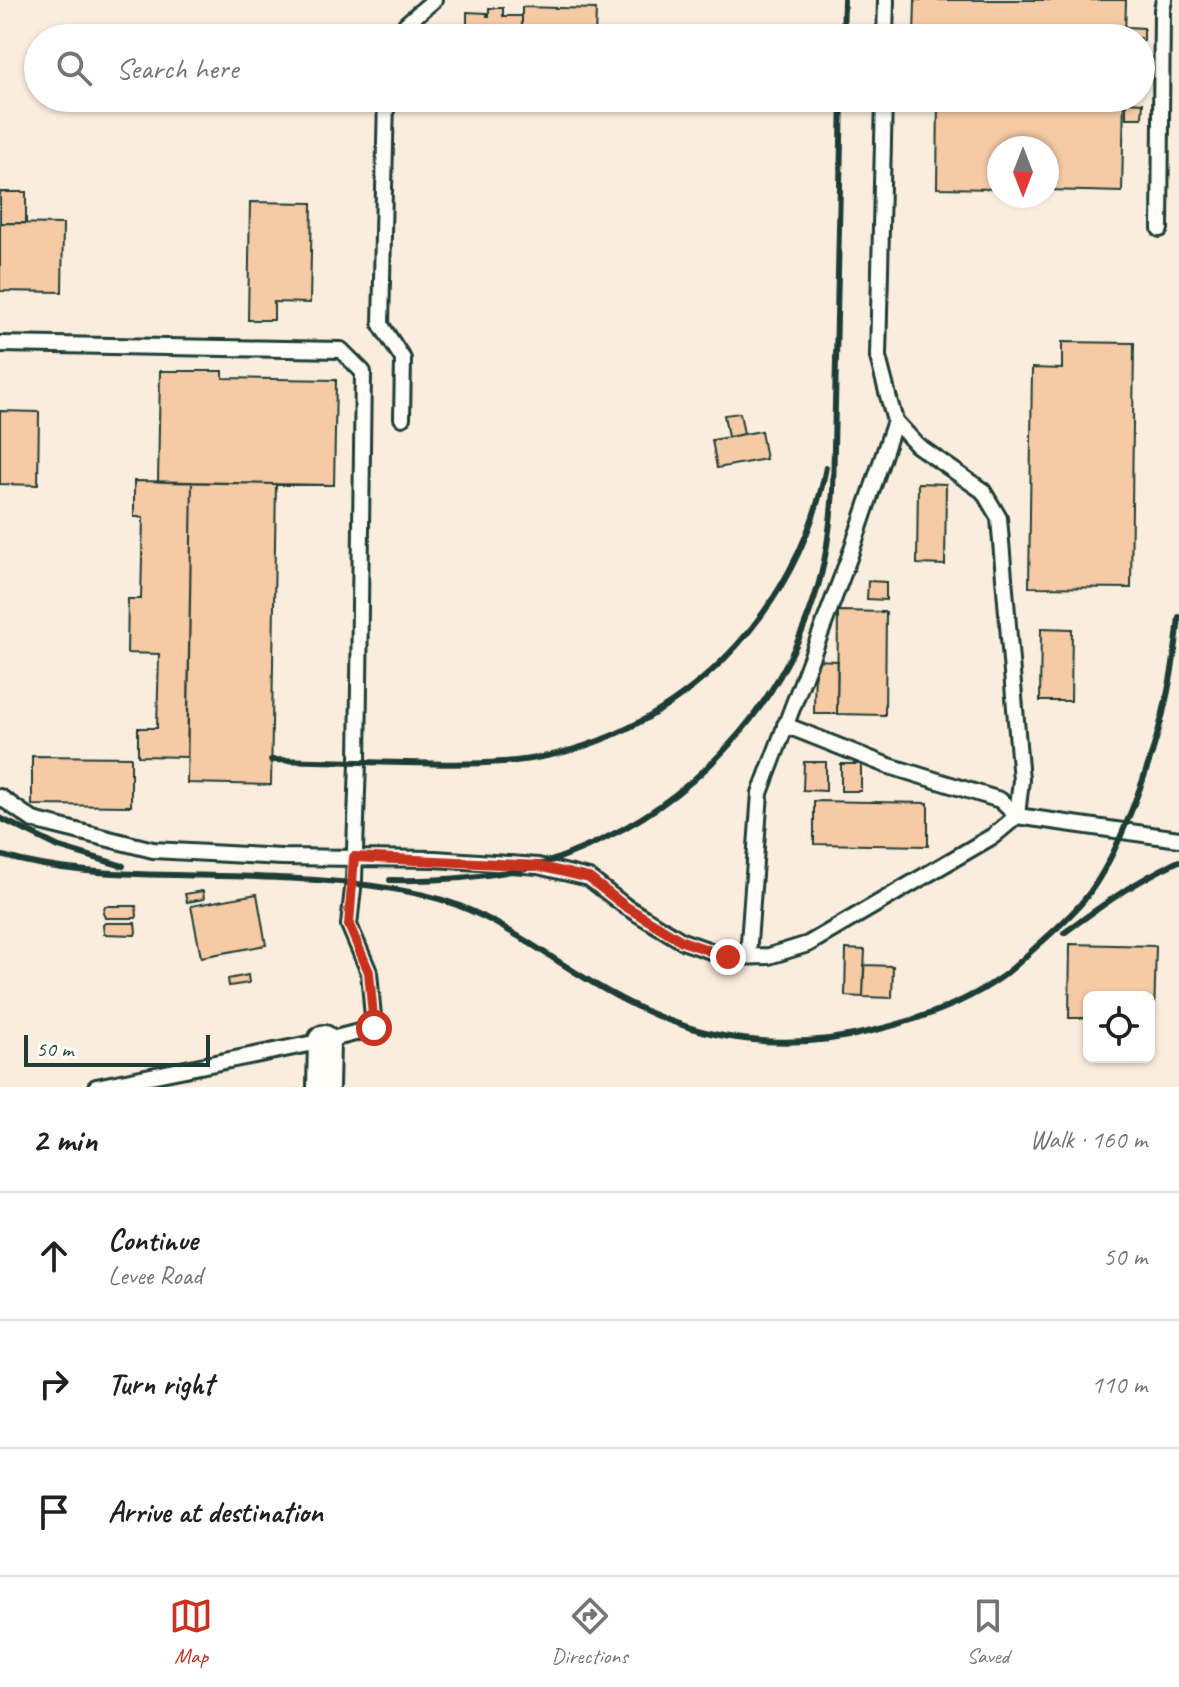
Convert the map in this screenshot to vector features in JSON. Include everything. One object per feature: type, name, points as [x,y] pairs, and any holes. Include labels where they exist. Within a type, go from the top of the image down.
[{"type":"street","points":[[323,1087],[324,1041]]},
{"type":"lane","points":[[406,24],[434,0]]},
{"type":"lane","points":[[885,24],[886,0]]},
{"type":"lane","points":[[1160,229],[1164,0]]},
{"type":"lane","points":[[386,112],[381,325],[403,359],[402,418]]},
{"type":"lane","points":[[0,797],[33,820],[153,850],[538,866],[589,878],[625,906],[682,941],[728,957],[769,956],[808,944],[981,843],[1017,816],[1021,780],[999,518],[983,491],[917,445],[895,421],[878,357],[884,112]]},
{"type":"lane","points":[[0,344],[341,350],[363,372],[358,762],[349,925],[369,972],[374,1028],[96,1087]]},
{"type":"lane","points":[[748,956],[760,793],[849,558],[895,421]]},
{"type":"lane","points":[[785,725],[886,765],[1000,800],[1017,816],[1179,839]]},
{"type":"building","points":[[915,0],[1126,0],[1125,24],[914,24]]},
{"type":"building","points":[[522,7],[596,9],[595,24],[522,24]]},
{"type":"building","points":[[489,8],[503,8],[503,16],[522,16],[522,24],[467,24],[467,12],[487,13],[489,16]]},
{"type":"building","points":[[938,112],[1124,112],[1122,192],[1059,190],[1059,136],[987,136],[987,189],[937,188]]},
{"type":"building","points":[[1126,112],[1142,112],[1142,118],[1126,118]]},
{"type":"building","points":[[0,192],[26,192],[26,223],[0,223]]},
{"type":"building","points":[[250,202],[312,203],[310,303],[274,302],[274,320],[248,320]]},
{"type":"building","points":[[0,223],[63,224],[62,292],[0,291]]},
{"type":"building","points":[[1062,342],[1134,343],[1131,588],[1029,587],[1032,368],[1062,369]]},
{"type":"building","points":[[160,371],[223,371],[223,378],[336,380],[334,485],[158,482]]},
{"type":"building","points":[[0,411],[39,412],[38,485],[0,484]]},
{"type":"building","points":[[740,413],[744,434],[728,437],[724,415]]},
{"type":"building","points":[[761,431],[766,459],[717,468],[712,440]]},
{"type":"building","points":[[134,481],[192,482],[187,757],[138,756],[138,728],[157,728],[159,654],[127,653],[128,599],[141,599],[143,517],[134,517]]},
{"type":"building","points":[[192,482],[276,484],[271,785],[187,783]]},
{"type":"building","points":[[918,483],[946,484],[945,565],[917,564]]},
{"type":"building","points":[[868,581],[886,582],[886,600],[867,599]]},
{"type":"building","points":[[838,611],[886,612],[885,715],[837,714]]},
{"type":"building","points":[[1041,628],[1072,629],[1071,701],[1040,701]]},
{"type":"building","points":[[815,660],[838,661],[837,714],[814,714]]},
{"type":"building","points":[[32,756],[131,757],[131,806],[32,805]]},
{"type":"building","points":[[804,762],[826,762],[826,791],[803,790]]},
{"type":"building","points":[[841,764],[861,764],[861,791],[841,791]]},
{"type":"building","points":[[814,801],[928,803],[928,846],[814,844]]},
{"type":"building","points":[[203,891],[204,899],[187,902],[185,894]]},
{"type":"building","points":[[257,894],[266,945],[201,957],[191,906]]},
{"type":"building","points":[[105,906],[136,906],[137,916],[105,918]]},
{"type":"building","points":[[105,923],[135,923],[135,935],[104,934]]},
{"type":"building","points":[[1070,944],[1156,946],[1155,991],[1083,991],[1083,1018],[1069,1018]]},
{"type":"building","points":[[846,949],[865,950],[863,997],[845,996]]},
{"type":"building","points":[[864,965],[893,966],[892,998],[863,997]]},
{"type":"building","points":[[248,975],[249,983],[229,986],[228,979]]},
{"type":"railway","points":[[843,24],[844,0]]},
{"type":"railway","points":[[390,880],[462,878],[517,870],[560,858],[625,828],[662,805],[727,748],[778,679],[814,599],[830,519],[842,112]]},
{"type":"railway","points":[[271,760],[452,764],[515,761],[585,746],[636,724],[682,695],[724,659],[760,617],[789,571],[812,521],[826,467]]},
{"type":"railway","points":[[0,855],[87,871],[300,879],[424,895],[470,910],[512,932],[614,995],[679,1024],[727,1037],[777,1042],[851,1036],[926,1015],[989,986],[1084,900],[1117,845],[1149,762],[1168,691],[1179,617]]},
{"type":"railway","points":[[0,818],[59,847],[123,866]]},
{"type":"railway","points":[[1064,933],[1134,885],[1179,861]]},
{"type":"route","points":[[374,1028],[369,972],[349,925],[354,857],[538,866],[589,878],[625,906],[682,941],[728,957]]}]
